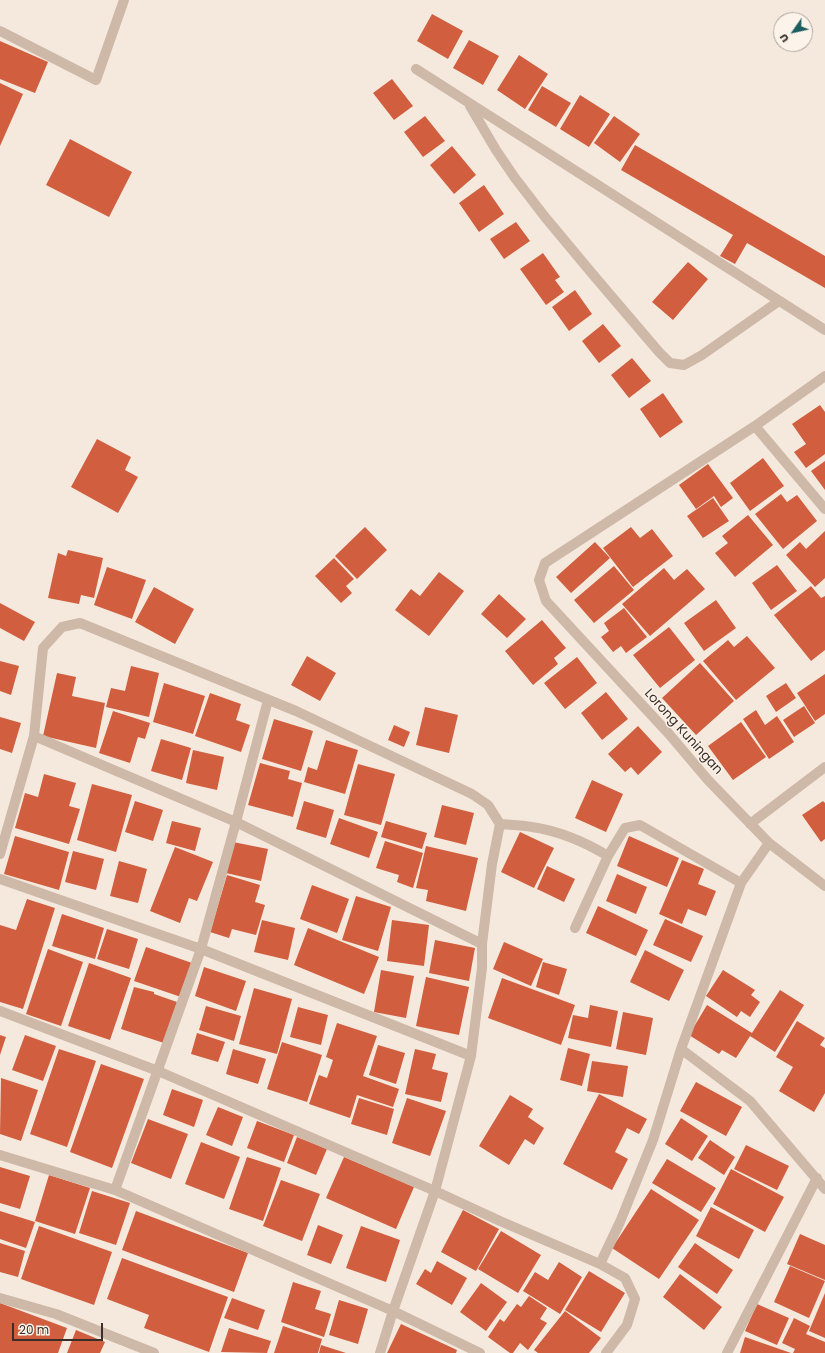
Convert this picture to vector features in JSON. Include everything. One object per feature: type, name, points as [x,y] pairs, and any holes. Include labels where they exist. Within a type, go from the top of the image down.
[{"type":"street","points":[[0,32],[96,80],[124,0]]},
{"type":"street","points":[[416,69],[825,330]]},
{"type":"street","points":[[469,104],[500,155],[545,217],[659,352],[670,363],[684,365],[702,356],[779,301]]},
{"type":"street","points":[[825,376],[755,426],[825,509]]},
{"type":"street","name":"Lorong Kuningan","points":[[755,426],[545,563],[539,580],[546,601],[669,734],[708,780],[769,843],[825,886]]},
{"type":"street","points":[[0,854],[34,736],[43,648],[62,627],[80,623],[296,711],[472,794],[488,805],[500,824],[492,864],[482,944],[482,968],[472,1056],[435,1191],[380,1353]]},
{"type":"street","points":[[116,1190],[201,949],[268,700]]},
{"type":"street","points":[[34,736],[236,822],[482,944]]},
{"type":"street","points":[[750,824],[825,767]]},
{"type":"street","points":[[500,824],[531,826],[551,831],[590,844],[608,856]]},
{"type":"street","points":[[575,928],[608,856],[625,828],[640,825],[741,883]]},
{"type":"street","points":[[600,1264],[620,1222],[653,1140],[681,1049],[741,883],[769,843]]},
{"type":"street","points":[[0,879],[201,949],[472,1056]]},
{"type":"street","points":[[0,1012],[158,1071],[435,1191],[500,1222],[600,1264],[625,1278],[635,1300],[627,1325],[606,1353]]},
{"type":"street","points":[[681,1049],[750,1101],[825,1189]]},
{"type":"street","points":[[0,1155],[116,1190],[393,1311],[480,1353]]},
{"type":"street","points":[[727,1353],[817,1178]]},
{"type":"street","points":[[0,1298],[56,1314],[154,1353]]},
{"type":"building","points":[[432,14],[463,31],[448,59],[417,41]]},
{"type":"building","points":[[469,40],[499,56],[483,85],[453,68]]},
{"type":"building","points":[[0,41],[48,62],[35,93],[0,79]]},
{"type":"building","points":[[519,55],[548,74],[525,109],[497,90]]},
{"type":"building","points":[[392,79],[413,106],[394,120],[373,93]]},
{"type":"building","points":[[0,83],[23,94],[0,146]]},
{"type":"building","points":[[542,86],[571,103],[556,127],[528,110]]},
{"type":"building","points":[[580,95],[610,114],[589,147],[560,129]]},
{"type":"building","points":[[425,116],[445,141],[423,157],[404,132]]},
{"type":"building","points":[[614,116],[640,134],[620,162],[594,143]]},
{"type":"building","points":[[70,139],[132,172],[109,217],[46,185]]},
{"type":"building","points":[[635,145],[825,256],[825,288],[747,243],[735,264],[720,256],[733,235],[621,170]]},
{"type":"building","points":[[452,146],[476,175],[454,194],[430,165]]},
{"type":"building","points":[[484,185],[504,214],[479,232],[459,203]]},
{"type":"building","points":[[516,222],[530,241],[504,259],[490,239]]},
{"type":"building","points":[[543,253],[560,277],[555,280],[564,292],[546,305],[520,269]]},
{"type":"building","points":[[688,262],[708,279],[673,320],[652,302]]},
{"type":"building","points":[[575,290],[592,314],[569,331],[552,307]]},
{"type":"building","points":[[603,324],[621,346],[599,363],[582,341]]},
{"type":"building","points":[[632,358],[651,381],[629,398],[611,375]]},
{"type":"building","points":[[663,393],[683,422],[660,438],[640,409]]},
{"type":"building","points":[[820,405],[825,412],[825,454],[806,468],[794,452],[806,444],[792,424]]},
{"type":"building","points":[[97,439],[131,457],[125,470],[138,477],[118,513],[71,487]]},
{"type":"building","points":[[763,458],[784,486],[750,511],[730,483]]},
{"type":"building","points":[[825,461],[825,490],[811,471]]},
{"type":"building","points":[[708,464],[733,498],[721,507],[714,496],[696,509],[679,485]]},
{"type":"building","points":[[781,494],[787,502],[797,495],[817,521],[783,549],[755,514]]},
{"type":"building","points":[[713,498],[729,521],[703,538],[687,516]]},
{"type":"building","points":[[748,515],[773,545],[735,577],[715,553],[728,543],[722,536]]},
{"type":"building","points":[[365,527],[387,550],[357,579],[335,556]]},
{"type":"building","points":[[631,527],[640,538],[652,529],[673,556],[633,587],[603,548]]},
{"type":"building","points":[[825,531],[825,578],[815,587],[786,555],[800,542],[806,549]]},
{"type":"building","points":[[595,542],[610,558],[571,593],[556,577]]},
{"type":"building","points":[[68,550],[103,558],[94,598],[81,595],[79,604],[48,598],[58,553],[66,556]]},
{"type":"building","points":[[334,558],[354,579],[346,586],[352,593],[341,603],[315,576]]},
{"type":"building","points":[[777,565],[797,591],[771,610],[752,583]]},
{"type":"building","points":[[614,566],[634,590],[594,623],[574,600]]},
{"type":"building","points":[[107,567],[146,580],[132,619],[94,605]]},
{"type":"building","points":[[664,568],[674,580],[687,569],[705,589],[650,636],[622,604]]},
{"type":"building","points":[[439,572],[464,591],[429,636],[395,610],[411,589],[420,596]]},
{"type":"building","points":[[811,586],[821,598],[825,596],[825,650],[811,661],[774,615]]},
{"type":"building","points":[[154,587],[194,609],[175,644],[135,622]]},
{"type":"building","points":[[499,594],[526,619],[507,638],[481,614]]},
{"type":"building","points":[[716,600],[736,628],[704,651],[684,623]]},
{"type":"building","points":[[0,603],[35,622],[24,641],[0,628]]},
{"type":"building","points":[[624,608],[647,637],[626,653],[621,646],[613,652],[601,637],[609,631],[604,623]]},
{"type":"building","points":[[542,620],[566,648],[554,658],[558,664],[533,685],[505,651]]},
{"type":"building","points":[[669,627],[695,660],[660,688],[633,655]]},
{"type":"building","points":[[747,636],[775,668],[736,700],[703,661],[728,640],[734,647]]},
{"type":"building","points":[[307,656],[336,673],[320,701],[291,685]]},
{"type":"building","points":[[577,657],[597,683],[565,709],[544,683]]},
{"type":"building","points":[[0,661],[19,666],[11,695],[0,691]]},
{"type":"building","points":[[700,663],[734,701],[696,735],[662,698]]},
{"type":"building","points":[[131,666],[159,673],[149,717],[106,707],[111,688],[125,691]]},
{"type":"building","points":[[57,673],[76,677],[72,696],[105,703],[96,748],[43,736]]},
{"type":"building","points":[[825,674],[825,714],[815,721],[797,693]]},
{"type":"building","points":[[164,683],[205,696],[193,734],[153,722]]},
{"type":"building","points":[[786,683],[796,698],[776,712],[766,696]]},
{"type":"building","points":[[606,692],[628,719],[602,740],[581,713]]},
{"type":"building","points":[[210,693],[241,704],[236,720],[250,725],[241,752],[195,736]]},
{"type":"building","points":[[804,706],[815,723],[794,737],[783,720]]},
{"type":"building","points":[[425,707],[458,715],[449,753],[416,745]]},
{"type":"building","points":[[756,710],[765,725],[777,716],[794,742],[769,759],[743,719]]},
{"type":"building","points":[[113,711],[150,723],[145,739],[138,737],[130,763],[99,753]]},
{"type":"building","points":[[0,717],[21,723],[12,753],[0,749]]},
{"type":"building","points":[[274,719],[313,731],[301,771],[262,759]]},
{"type":"building","points":[[741,722],[766,757],[733,780],[708,746]]},
{"type":"building","points":[[394,725],[410,732],[404,747],[388,740]]},
{"type":"building","points":[[638,726],[662,752],[638,775],[631,767],[625,772],[608,754]]},
{"type":"building","points":[[161,739],[191,748],[182,780],[151,771]]},
{"type":"building","points":[[326,740],[358,750],[345,794],[304,782],[308,767],[317,770]]},
{"type":"building","points":[[193,750],[224,757],[217,790],[186,783]]},
{"type":"building","points":[[260,763],[290,771],[288,779],[302,783],[293,817],[248,805]]},
{"type":"building","points":[[358,764],[395,774],[381,825],[344,815]]},
{"type":"building","points":[[44,774],[76,783],[69,806],[80,809],[69,844],[15,828],[25,793],[38,797]]},
{"type":"building","points":[[592,780],[623,794],[606,832],[575,818]]},
{"type":"building","points":[[92,784],[132,795],[116,852],[77,840]]},
{"type":"building","points":[[135,801],[163,810],[153,841],[125,832]]},
{"type":"building","points":[[304,801],[334,810],[326,838],[296,829]]},
{"type":"building","points":[[823,801],[825,803],[825,839],[821,842],[802,815]]},
{"type":"building","points":[[442,805],[474,813],[466,845],[434,837]]},
{"type":"building","points":[[339,818],[378,832],[369,858],[330,844]]},
{"type":"building","points":[[172,821],[201,828],[195,851],[166,843]]},
{"type":"building","points":[[386,821],[427,833],[422,849],[381,837]]},
{"type":"building","points":[[520,832],[554,848],[534,888],[501,872]]},
{"type":"building","points":[[15,836],[69,852],[59,890],[4,874]]},
{"type":"building","points":[[629,836],[679,858],[667,887],[617,866]]},
{"type":"building","points":[[385,841],[423,853],[413,888],[397,882],[399,875],[376,868]]},
{"type":"building","points":[[233,842],[268,849],[261,881],[226,873]]},
{"type":"building","points":[[426,846],[478,858],[466,911],[426,901],[428,890],[416,888]]},
{"type":"building","points":[[175,847],[213,862],[197,901],[189,898],[180,923],[150,911]]},
{"type":"building","points":[[73,851],[104,859],[96,890],[65,882]]},
{"type":"building","points":[[682,860],[704,869],[698,884],[716,891],[706,916],[688,909],[682,924],[659,914]]},
{"type":"building","points":[[119,861],[147,869],[138,903],[110,896]]},
{"type":"building","points":[[547,866],[575,879],[564,902],[537,889]]},
{"type":"building","points":[[617,874],[647,887],[636,914],[606,901]]},
{"type":"building","points":[[227,875],[260,885],[255,902],[265,905],[256,935],[232,929],[229,938],[210,932]]},
{"type":"building","points":[[312,885],[349,899],[337,933],[300,919]]},
{"type":"building","points":[[356,896],[391,907],[378,951],[342,940]]},
{"type":"building","points":[[27,899],[55,908],[23,1009],[0,1002],[0,925],[16,930]]},
{"type":"building","points":[[598,906],[648,930],[636,956],[586,933]]},
{"type":"building","points":[[62,914],[104,928],[95,959],[52,946]]},
{"type":"building","points":[[665,919],[703,936],[691,962],[653,945]]},
{"type":"building","points":[[262,920],[295,928],[288,960],[254,952]]},
{"type":"building","points":[[392,920],[429,925],[424,966],[387,961]]},
{"type":"building","points":[[308,928],[379,957],[364,994],[294,965]]},
{"type":"building","points":[[107,929],[138,939],[129,969],[97,959]]},
{"type":"building","points":[[435,940],[475,948],[469,981],[429,973]]},
{"type":"building","points":[[504,942],[543,959],[531,986],[493,969]]},
{"type":"building","points":[[146,947],[192,963],[181,997],[134,981]]},
{"type":"building","points":[[48,949],[83,962],[61,1026],[26,1014]]},
{"type":"building","points":[[645,950],[684,970],[669,1001],[630,982]]},
{"type":"building","points":[[543,962],[567,969],[559,995],[536,987]]},
{"type":"building","points":[[89,963],[131,978],[110,1040],[68,1026]]},
{"type":"building","points":[[204,967],[246,981],[236,1011],[195,996]]},
{"type":"building","points":[[381,970],[414,976],[406,1018],[374,1012]]},
{"type":"building","points":[[723,970],[755,990],[751,995],[760,1002],[750,1017],[741,1011],[737,1017],[706,996]]},
{"type":"building","points":[[426,977],[469,987],[459,1035],[416,1026]]},
{"type":"building","points":[[502,978],[575,1005],[561,1045],[488,1018]]},
{"type":"building","points":[[134,987],[154,992],[154,994],[177,1002],[164,1043],[121,1029]]},
{"type":"building","points":[[254,988],[292,999],[277,1054],[239,1044]]},
{"type":"building","points":[[780,990],[804,1005],[775,1052],[750,1036]]},
{"type":"building","points":[[590,1005],[618,1011],[611,1047],[568,1038],[573,1015],[588,1018]]},
{"type":"building","points":[[707,1005],[752,1033],[736,1058],[722,1050],[719,1054],[689,1035]]},
{"type":"building","points":[[206,1006],[241,1016],[234,1041],[199,1030]]},
{"type":"building","points":[[298,1007],[328,1015],[321,1045],[290,1037]]},
{"type":"building","points":[[623,1012],[653,1018],[646,1055],[616,1049]]},
{"type":"building","points":[[797,1021],[825,1038],[820,1045],[825,1048],[825,1093],[814,1112],[779,1091],[793,1067],[776,1057]]},
{"type":"building","points":[[337,1023],[377,1036],[363,1076],[399,1089],[393,1107],[357,1095],[350,1118],[309,1104],[319,1075],[327,1078],[333,1060],[326,1057]]},
{"type":"building","points":[[197,1033],[225,1042],[218,1062],[191,1054]]},
{"type":"building","points":[[0,1035],[6,1037],[0,1055]]},
{"type":"building","points":[[25,1035],[56,1046],[43,1081],[12,1070]]},
{"type":"building","points":[[282,1042],[322,1055],[307,1102],[267,1089]]},
{"type":"building","points":[[378,1045],[405,1053],[396,1084],[369,1075]]},
{"type":"building","points":[[568,1048],[590,1054],[582,1086],[560,1080]]},
{"type":"building","points":[[59,1049],[96,1061],[67,1147],[30,1134]]},
{"type":"building","points":[[233,1049],[266,1059],[258,1084],[226,1074]]},
{"type":"building","points":[[415,1049],[436,1054],[432,1069],[448,1073],[441,1102],[405,1094]]},
{"type":"building","points":[[592,1061],[628,1066],[623,1097],[587,1091]]},
{"type":"building","points":[[101,1064],[144,1079],[112,1168],[70,1152]]},
{"type":"building","points":[[1,1078],[38,1090],[21,1141],[0,1134]]},
{"type":"building","points":[[696,1082],[742,1107],[726,1136],[680,1111]]},
{"type":"building","points":[[172,1089],[203,1100],[194,1127],[163,1115]]},
{"type":"building","points":[[599,1094],[647,1119],[639,1134],[627,1128],[615,1152],[628,1159],[612,1190],[563,1164]]},
{"type":"building","points":[[510,1095],[533,1109],[528,1117],[544,1128],[534,1145],[525,1139],[509,1165],[479,1146]]},
{"type":"building","points":[[359,1098],[394,1109],[387,1135],[351,1124]]},
{"type":"building","points":[[407,1098],[446,1111],[430,1156],[392,1143]]},
{"type":"building","points":[[218,1107],[243,1117],[232,1146],[206,1135]]},
{"type":"building","points":[[681,1118],[708,1136],[692,1161],[665,1144]]},
{"type":"building","points":[[148,1119],[188,1134],[171,1179],[131,1163]]},
{"type":"building","points":[[257,1121],[294,1135],[284,1162],[247,1148]]},
{"type":"building","points":[[297,1137],[327,1149],[316,1175],[287,1163]]},
{"type":"building","points":[[710,1140],[735,1157],[724,1175],[698,1158]]},
{"type":"building","points":[[201,1142],[240,1157],[224,1199],[185,1184]]},
{"type":"building","points":[[746,1145],[789,1166],[777,1190],[734,1169]]},
{"type":"building","points":[[247,1157],[281,1168],[263,1221],[229,1209]]},
{"type":"building","points":[[344,1157],[414,1187],[396,1229],[326,1198]]},
{"type":"building","points":[[667,1159],[716,1188],[701,1212],[652,1183]]},
{"type":"building","points":[[0,1167],[30,1176],[20,1209],[0,1203]]},
{"type":"building","points":[[731,1169],[784,1197],[765,1232],[713,1204]]},
{"type":"building","points":[[49,1175],[90,1188],[75,1234],[35,1221]]},
{"type":"building","points":[[281,1180],[320,1194],[302,1241],[263,1226]]},
{"type":"building","points":[[651,1189],[699,1220],[659,1279],[612,1248]]},
{"type":"building","points":[[92,1191],[130,1203],[116,1245],[79,1233]]},
{"type":"building","points":[[711,1207],[754,1230],[739,1259],[696,1236]]},
{"type":"building","points":[[463,1210],[499,1229],[476,1271],[441,1252]]},
{"type":"building","points":[[0,1211],[35,1222],[26,1248],[0,1239]]},
{"type":"building","points":[[136,1211],[248,1253],[234,1292],[122,1250]]},
{"type":"building","points":[[318,1225],[343,1235],[331,1264],[307,1255]]},
{"type":"building","points":[[39,1226],[112,1252],[94,1305],[21,1279]]},
{"type":"building","points":[[361,1226],[400,1240],[386,1282],[346,1268]]},
{"type":"building","points":[[501,1231],[541,1255],[518,1293],[478,1269]]},
{"type":"building","points":[[800,1234],[825,1245],[825,1280],[787,1264]]},
{"type":"building","points":[[0,1243],[25,1251],[18,1277],[0,1272]]},
{"type":"building","points":[[695,1243],[733,1270],[717,1294],[678,1267]]},
{"type":"building","points":[[122,1258],[228,1297],[209,1352],[144,1328],[149,1315],[107,1299]]},
{"type":"building","points":[[437,1261],[467,1278],[452,1305],[416,1284],[425,1269],[431,1273]]},
{"type":"building","points":[[559,1262],[582,1277],[560,1314],[523,1291],[535,1272],[548,1280]]},
{"type":"building","points":[[790,1266],[825,1281],[809,1318],[774,1302]]},
{"type":"building","points":[[589,1271],[625,1293],[601,1332],[565,1310]]},
{"type":"building","points":[[680,1274],[722,1307],[704,1330],[663,1297]]},
{"type":"building","points":[[293,1282],[321,1291],[315,1309],[331,1314],[324,1337],[281,1322]]},
{"type":"building","points":[[481,1283],[507,1302],[486,1331],[460,1312]]},
{"type":"building","points":[[825,1293],[825,1338],[809,1331]]},
{"type":"building","points":[[529,1296],[547,1308],[540,1319],[547,1323],[528,1350],[520,1343],[513,1353],[510,1353],[488,1337],[500,1319],[504,1322],[517,1304],[521,1307]]},
{"type":"building","points":[[232,1298],[265,1310],[258,1330],[224,1318]]},
{"type":"building","points":[[339,1300],[368,1309],[358,1344],[329,1335]]},
{"type":"building","points":[[0,1303],[67,1328],[58,1353],[0,1353]]},
{"type":"building","points":[[757,1304],[789,1318],[777,1345],[745,1331]]},
{"type":"building","points":[[565,1311],[601,1338],[589,1353],[538,1353],[534,1350]]},
{"type":"building","points":[[794,1318],[810,1326],[806,1334],[825,1342],[825,1353],[793,1353],[795,1349],[782,1343]]},
{"type":"building","points":[[401,1324],[457,1350],[456,1353],[387,1353]]},
{"type":"building","points":[[283,1326],[322,1339],[318,1353],[274,1353]]},
{"type":"building","points":[[229,1328],[271,1341],[267,1353],[221,1352]]},
{"type":"building","points":[[76,1330],[105,1342],[100,1353],[67,1353]]},
{"type":"building","points":[[745,1337],[791,1353],[740,1353]]},
{"type":"building","points":[[321,1345],[346,1353],[319,1353]]}]
